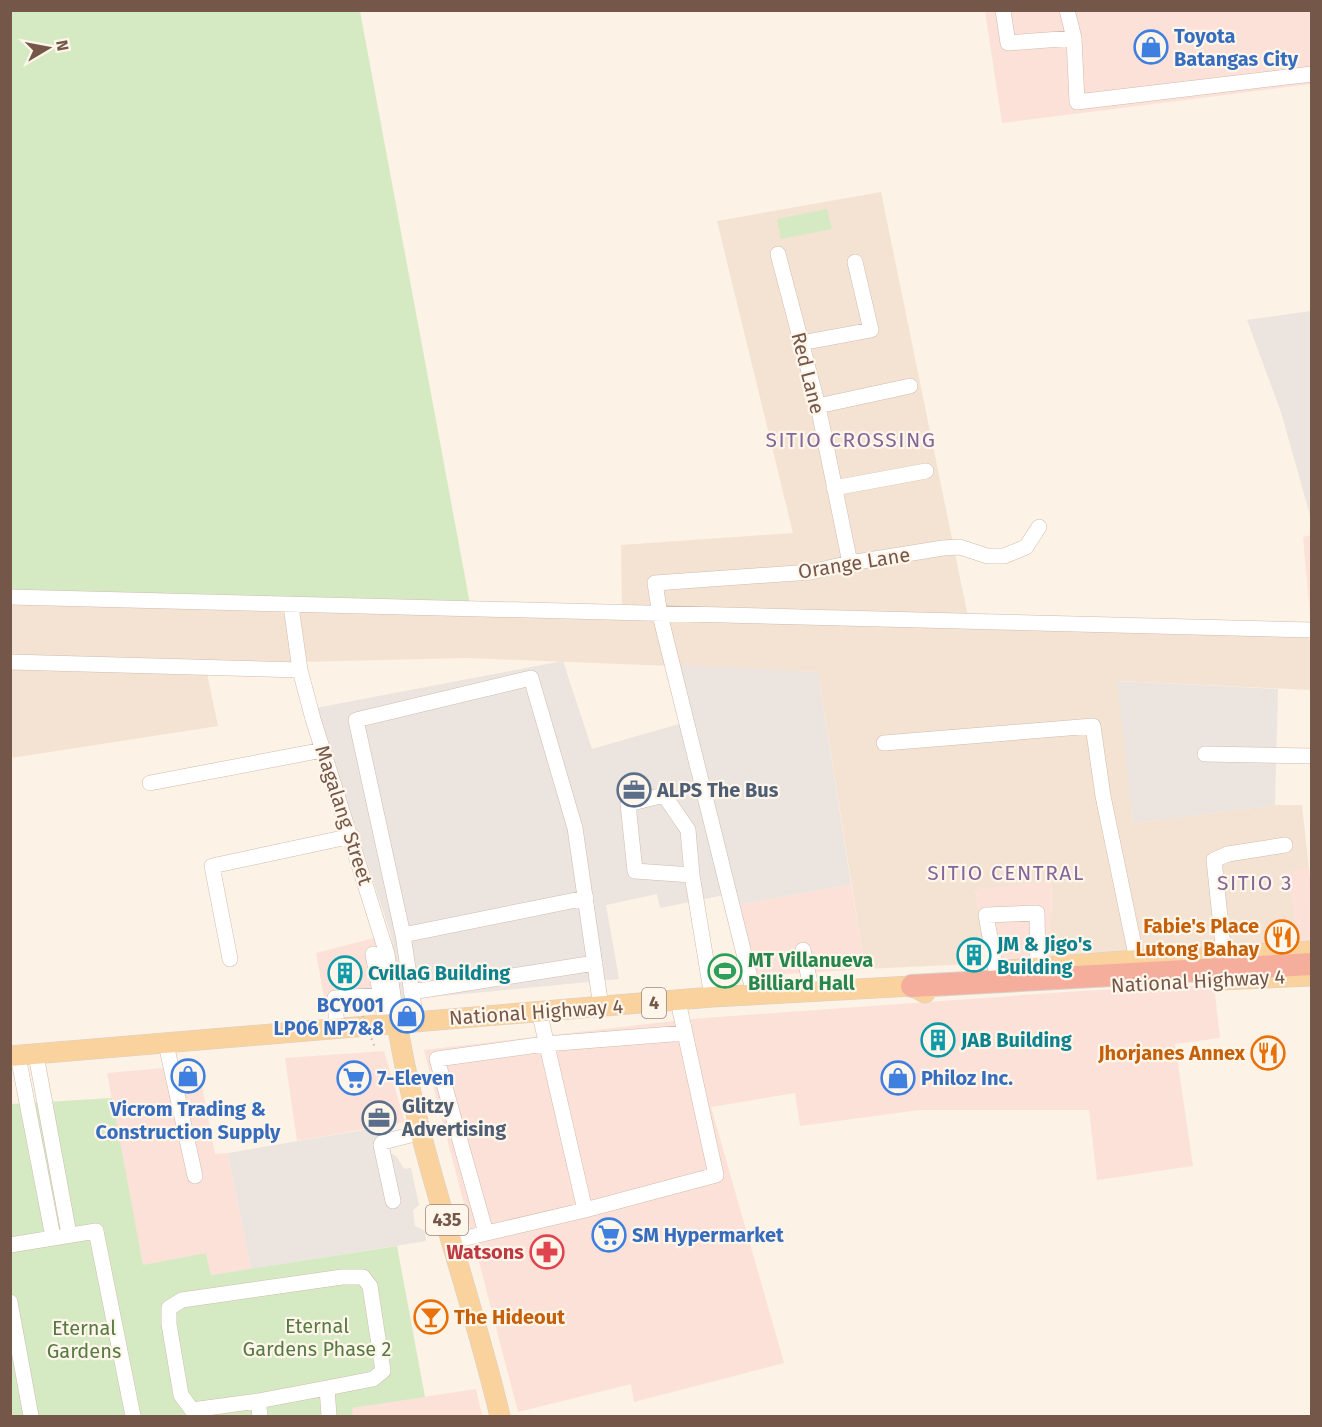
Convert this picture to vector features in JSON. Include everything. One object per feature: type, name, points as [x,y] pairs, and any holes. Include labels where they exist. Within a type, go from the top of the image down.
[{"type":"highway","points":[[919,981],[1311,964]]},
{"type":"main road","name":"National Highway 4","points":[[22,1056],[539,1011],[601,1008],[754,994],[812,992],[996,971],[1137,960],[1311,951]]},
{"type":"main road","name":"National Highway 4","points":[[919,981],[926,993],[1311,976]]},
{"type":"main road","name":"435","points":[[400,1023],[406,1077],[500,1416]]},
{"type":"street","points":[[1004,10],[1008,42],[1074,38]]},
{"type":"street","points":[[1067,10],[1074,38],[1077,102],[1311,74]]},
{"type":"street","name":"Red Lane","points":[[778,254],[818,406],[850,563]]},
{"type":"street","points":[[801,343],[871,330],[855,262]]},
{"type":"street","points":[[818,406],[909,386]]},
{"type":"street","points":[[834,488],[926,471]]},
{"type":"street","name":"Orange Lane","points":[[660,615],[655,583],[811,572],[850,563],[960,547],[987,556],[1004,556],[1026,547],[1039,527]]},
{"type":"street","points":[[10,597],[291,606],[1311,630]]},
{"type":"street","name":"Magalang Street","points":[[291,606],[300,670],[387,954],[400,1023]]},
{"type":"street","points":[[660,615],[754,994]]},
{"type":"street","points":[[10,662],[300,670]]},
{"type":"street","points":[[400,1023],[411,992],[403,935],[356,720],[531,678],[575,828],[601,1008]]},
{"type":"street","points":[[884,742],[1094,726],[1103,796],[1137,960]]},
{"type":"street","points":[[150,783],[323,750]]},
{"type":"street","points":[[1205,754],[1311,756]]},
{"type":"street","points":[[692,875],[635,871],[628,804],[664,795],[688,830],[692,875],[712,997]]},
{"type":"street","points":[[230,959],[212,866],[352,836]]},
{"type":"street","points":[[1224,955],[1214,860],[1228,854],[1285,845]]},
{"type":"street","points":[[403,935],[585,898]]},
{"type":"street","points":[[996,971],[986,915],[1036,913],[1038,968]]},
{"type":"street","points":[[803,950],[812,992]]},
{"type":"street","points":[[373,954],[382,994],[400,1023]]},
{"type":"street","points":[[411,992],[595,963]]},
{"type":"street","points":[[338,1029],[335,998],[382,994]]},
{"type":"street","points":[[453,1241],[585,1210],[716,1175],[678,1001]]},
{"type":"street","points":[[539,1011],[585,1210]]},
{"type":"street","points":[[486,1233],[437,1059],[545,1044],[684,1032]]},
{"type":"street","points":[[166,1044],[195,1176]]},
{"type":"street","points":[[22,1056],[69,1234]]},
{"type":"street","points":[[22,1056],[53,1238]]},
{"type":"street","points":[[393,1201],[381,1145],[383,1142],[422,1132]]},
{"type":"street","points":[[10,1245],[96,1231],[134,1416]]},
{"type":"street","points":[[342,1277],[363,1277],[370,1286],[383,1371],[373,1379],[327,1388],[259,1409],[192,1410],[181,1395],[170,1324],[170,1308],[182,1300],[342,1277]]},
{"type":"street","points":[[10,1302],[32,1416]]},
{"type":"street","points":[[327,1388],[329,1416]]},
{"type":"path","points":[[363,1016],[375,1048]]},
{"type":"shaded area","name":"Toyota Batangas City","points":[[985,11],[1311,11],[1311,84],[1002,123]]},
{"type":"shaded area","points":[[881,192],[968,617],[1311,625],[1311,690],[1118,681],[1133,823],[1275,805],[1302,805],[1311,888],[1311,945],[1050,960],[1052,882],[975,890],[991,963],[865,969],[818,672],[468,658],[205,664],[218,726],[11,758],[11,591],[622,609],[621,545],[793,533],[717,221]]},
{"type":"shaded area","points":[[1312,311],[1311,519],[1281,412],[1247,320]]},
{"type":"shaded area","points":[[1311,535],[1311,625],[1303,537]]},
{"type":"shaded area","points":[[563,661],[592,749],[679,724],[724,895],[660,908],[657,894],[606,905],[619,979],[401,1000],[391,935],[316,708]]},
{"type":"shaded area","points":[[676,665],[818,672],[851,884],[737,905]]},
{"type":"shaded area","points":[[1117,681],[1278,689],[1275,805],[1133,823]]},
{"type":"shaded area","points":[[1309,869],[1311,945],[1300,945],[1286,872]]},
{"type":"shaded area","points":[[1052,882],[1050,960],[991,963],[975,889]]},
{"type":"shaded area","points":[[851,884],[865,969],[758,976],[737,905]]},
{"type":"shaded area","points":[[374,938],[387,1003],[326,1008],[316,953]]},
{"type":"shaded area","name":"SM Hypermarket","points":[[1214,985],[1220,1038],[1175,1044],[1193,1166],[1097,1180],[1089,1110],[919,1110],[800,1126],[795,1093],[711,1107],[784,1363],[634,1402],[631,1384],[518,1412],[424,1050],[691,1019],[1080,991]]},
{"type":"shaded area","points":[[384,1051],[405,1122],[297,1141],[285,1058]]},
{"type":"shaded area","points":[[198,1065],[215,1154],[228,1153],[251,1269],[211,1275],[206,1253],[143,1266],[107,1073]]},
{"type":"shaded area","points":[[387,1126],[391,1153],[397,1157],[404,1169],[411,1168],[419,1205],[413,1210],[415,1226],[425,1231],[426,1241],[251,1269],[228,1153]]},
{"type":"shaded area","points":[[476,1389],[482,1416],[353,1416],[351,1408]]},
{"type":"green space","points":[[11,11],[360,11],[470,604],[11,591]]},
{"type":"green space","points":[[827,209],[832,229],[781,239],[777,219]]},
{"type":"green space","points":[[112,1098],[143,1265],[206,1253],[211,1275],[397,1246],[425,1397],[352,1408],[353,1416],[11,1416],[11,1104]]},
{"type":"place","name":"Toyota Batangas City","points":[[1151,47]]},
{"type":"place","name":"ALPS The Bus","points":[[634,790]]},
{"type":"place","name":"Fabie's Place Lutong Bahay","points":[[1282,937]]},
{"type":"place","name":"JM & Jigo's Building","points":[[974,955]]},
{"type":"place","name":"MT Villanueva Billiard Hall","points":[[725,971]]},
{"type":"place","name":"CvillaG Building","points":[[345,973]]},
{"type":"place","name":"BCY001 LP06 NP7&8","points":[[407,1016]]},
{"type":"place","name":"JAB Building","points":[[938,1040]]},
{"type":"place","name":"Jhorjanes Annex","points":[[1268,1053]]},
{"type":"place","name":"Vicrom Trading & Construction Supply","points":[[188,1076]]},
{"type":"place","name":"7-Eleven","points":[[354,1078]]},
{"type":"place","name":"Philoz Inc.","points":[[898,1078]]},
{"type":"place","name":"Glitzy Advertising","points":[[379,1118]]},
{"type":"place","name":"SM Hypermarket","points":[[609,1235]]},
{"type":"place","name":"Watsons","points":[[547,1252]]},
{"type":"place","name":"The Hideout","points":[[431,1317]]},
{"type":"district","name":"SITIO CROSSING","points":[[851,440]]},
{"type":"district","name":"SITIO CENTRAL","points":[[1006,873]]},
{"type":"district","name":"SITIO 3","points":[[1255,883]]},
{"type":"park label","name":"Eternal Gardens Phase 2","points":[[317,1338]]},
{"type":"park label","name":"Eternal Gardens","points":[[84,1340]]}]
